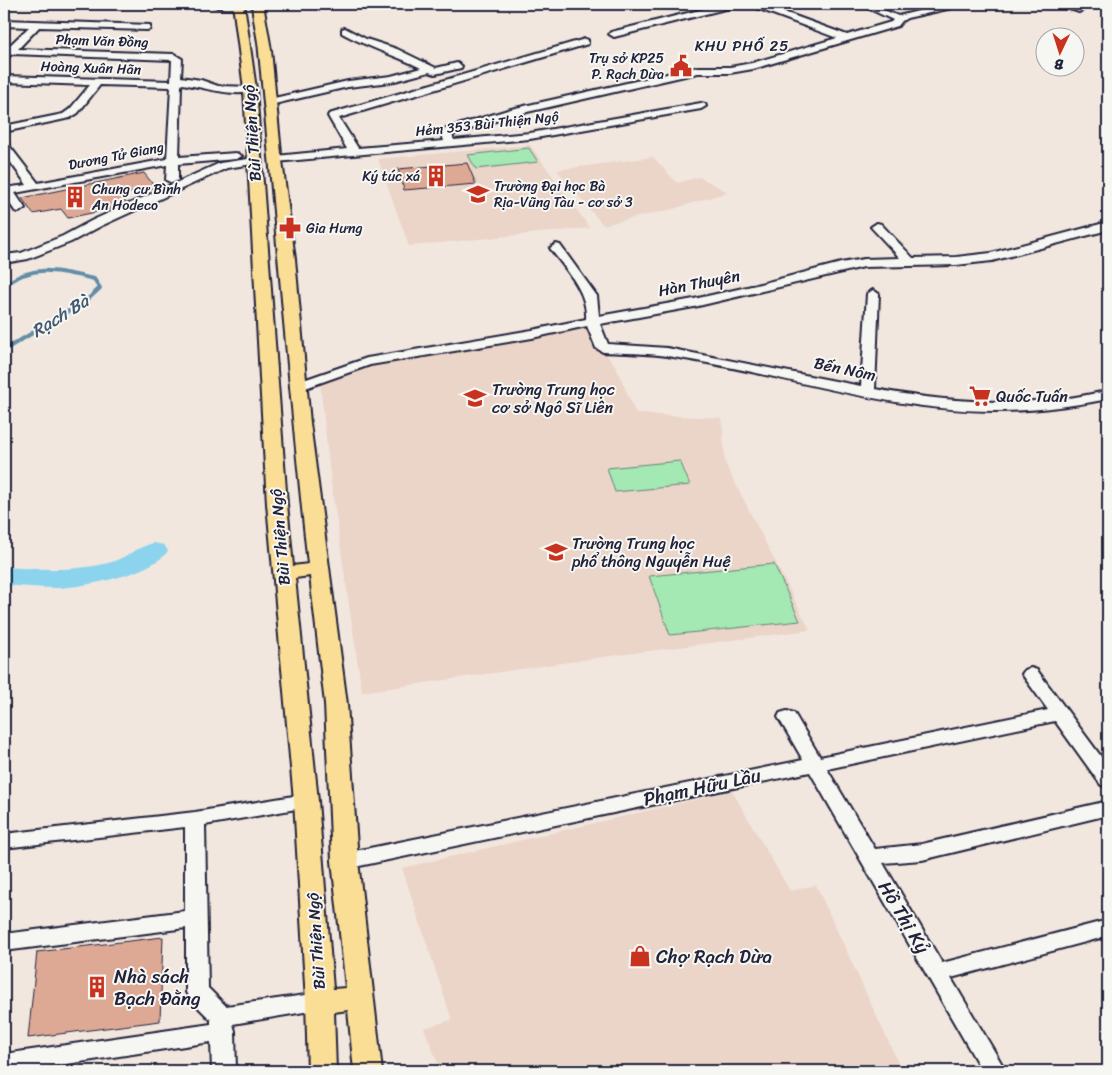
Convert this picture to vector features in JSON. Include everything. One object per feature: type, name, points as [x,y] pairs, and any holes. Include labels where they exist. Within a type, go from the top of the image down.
[{"type":"main road","name":"Bùi Thiện Ngộ","points":[[251,5],[250,89],[277,504],[306,801],[320,1002],[322,1071]]},
{"type":"main road","name":"Bùi Thiện Ngộ","points":[[251,5],[265,50],[287,259],[297,387],[336,704],[344,861],[368,1071]]},
{"type":"main road","points":[[254,158],[275,156]]},
{"type":"main road","points":[[268,355],[295,353]]},
{"type":"main road","points":[[284,573],[320,569]]},
{"type":"main road","points":[[320,1002],[361,997]]},
{"type":"street","points":[[216,4],[251,5]]},
{"type":"street","points":[[614,34],[734,4]]},
{"type":"street","points":[[754,4],[845,38]]},
{"type":"street","points":[[863,4],[898,20]]},
{"type":"street","points":[[912,4],[926,10]]},
{"type":"street","points":[[450,143],[447,134],[450,131],[501,115],[698,70],[730,70],[752,66],[895,24],[898,20],[926,10],[956,4]]},
{"type":"street","points":[[1060,4],[1079,9]]},
{"type":"street","points":[[4,23],[148,27]]},
{"type":"street","points":[[6,53],[37,24]]},
{"type":"street","points":[[345,31],[363,41],[394,52],[435,71],[457,66]]},
{"type":"street","points":[[355,153],[333,116],[585,42]]},
{"type":"street","name":"Phạm Văn Đồng","points":[[6,53],[174,57],[177,59],[177,82]]},
{"type":"street","points":[[270,102],[348,84],[391,78],[430,69]]},
{"type":"street","name":"Hoàng Xuân Hãn","points":[[4,80],[177,82]]},
{"type":"street","points":[[4,129],[66,116],[74,111],[97,82]]},
{"type":"street","points":[[172,180],[177,82],[202,83],[217,89],[250,89]]},
{"type":"street","name":"Hẻm 353 Bùi Thiện Ngộ","points":[[275,156],[355,153],[530,136],[701,106]]},
{"type":"street","points":[[4,146],[35,187]]},
{"type":"street","points":[[4,259],[35,252],[224,165],[254,158]]},
{"type":"street","name":"Dương Tử Giang","points":[[19,208],[7,191],[172,160],[254,158]]},
{"type":"street","name":"Hàn Thuyên","points":[[297,387],[367,362],[517,336],[758,290],[842,267],[864,263],[956,261],[992,258],[1108,226]]},
{"type":"street","points":[[877,227],[909,262]]},
{"type":"street","points":[[556,248],[590,296],[592,321]]},
{"type":"street","points":[[868,392],[873,294]]},
{"type":"street","name":"Bến Nôm","points":[[592,321],[603,348],[666,352],[907,399],[1001,406],[1065,404],[1108,395]]},
{"type":"street","points":[[1031,674],[1108,780]]},
{"type":"street","name":"Phạm Hữu Lầu","points":[[344,861],[1060,714]]},
{"type":"street","name":"Hồ Thị Kỷ","points":[[787,718],[994,1071]]},
{"type":"street","points":[[4,841],[195,818],[306,801]]},
{"type":"street","points":[[868,857],[922,852],[1108,808]]},
{"type":"street","points":[[195,818],[197,992],[205,998],[222,1024],[224,1071]]},
{"type":"street","points":[[4,942],[195,918]]},
{"type":"street","points":[[937,973],[1108,928]]},
{"type":"street","points":[[14,1065],[222,1024],[320,1002]]},
{"type":"shaded area","name":"Trường Đại học Bà Rịa-Vũng Tàu - cơ sở 3","points":[[530,145],[590,228],[409,246],[378,159]]},
{"type":"shaded area","points":[[653,157],[677,183],[699,177],[728,192],[673,209],[603,225],[557,170]]},
{"type":"shaded area","name":"Trường Trung học phổ thông Nguyễn Huệ","points":[[588,326],[599,346],[615,365],[636,414],[722,418],[725,463],[810,630],[610,656],[362,692],[330,475],[320,382],[362,367],[418,355]]},
{"type":"shaded area","name":"Chợ Rạch Dừa","points":[[732,791],[790,891],[816,885],[902,1071],[441,1071],[424,1028],[452,1020],[402,868]]},
{"type":"green space","points":[[529,148],[538,162],[476,169],[468,155]]},
{"type":"green space","points":[[680,461],[690,485],[615,492],[607,468]]},
{"type":"green space","points":[[774,564],[800,621],[670,635],[649,576]]},
{"type":"building","name":"Ký túc xá","points":[[467,163],[476,184],[404,190],[398,169]]},
{"type":"building","name":"Chung cư Bình An Hodeco","points":[[144,173],[156,188],[120,195],[126,203],[115,208],[68,218],[61,209],[33,214],[22,198]]},
{"type":"building","name":"Nhà sách Bạch Đằng","points":[[163,937],[160,1021],[28,1038],[37,952]]},
{"type":"waterway","name":"Rạch Bà","points":[[4,285],[26,274],[48,271],[69,273],[94,279],[100,288],[86,301],[4,350]]},
{"type":"waterway","name":"Rạch Bà","points":[[4,576],[59,579],[120,569],[154,551]]},
{"type":"place","name":"Trụ sở KP25 P. Rạch Dừa","points":[[681,66]]},
{"type":"place","name":"Ký túc xá","points":[[436,176]]},
{"type":"place","name":"Trường Đại học Bà Rịa-Vũng Tàu - cơ sở 3","points":[[478,194]]},
{"type":"place","name":"Chung cư Bình An Hodeco","points":[[75,197]]},
{"type":"place","name":"Gia Hưng","points":[[290,228]]},
{"type":"place","name":"Quốc Tuấn","points":[[980,396]]},
{"type":"place","name":"Trường Trung học cơ sở Ngô Sĩ Liên","points":[[475,398]]},
{"type":"place","name":"Trường Trung học phổ thông Nguyễn Huệ","points":[[556,552]]},
{"type":"place","name":"Chợ Rạch Dừa","points":[[640,956]]},
{"type":"place","name":"Nhà sách Bạch Đằng","points":[[97,987]]},
{"type":"district","name":"KHU PHỐ 25","points":[[742,46]]}]
